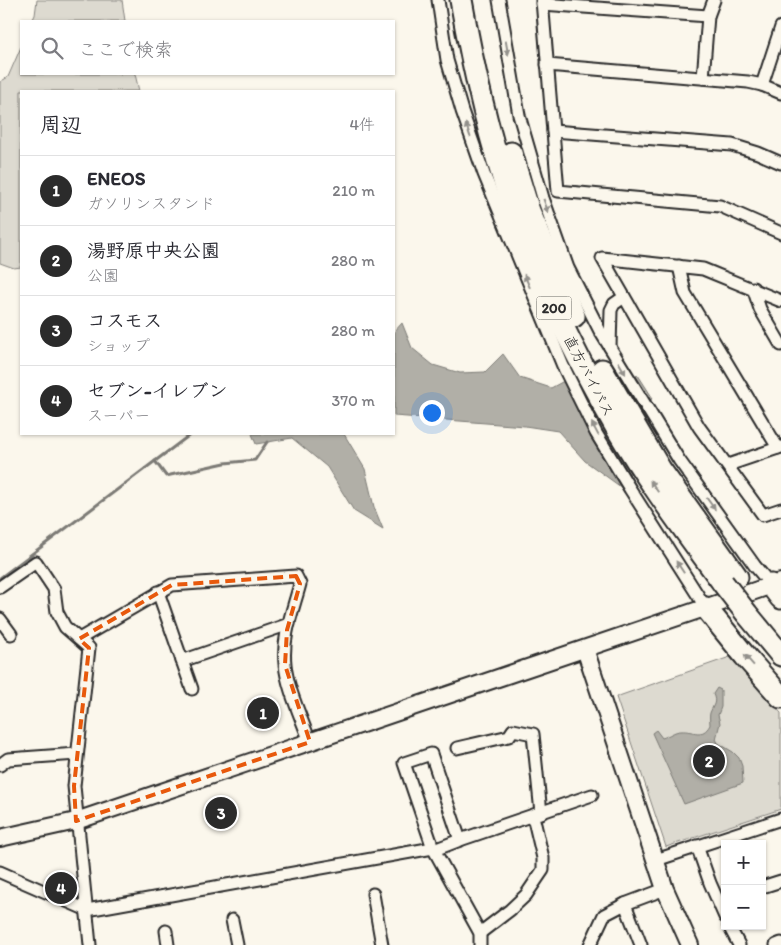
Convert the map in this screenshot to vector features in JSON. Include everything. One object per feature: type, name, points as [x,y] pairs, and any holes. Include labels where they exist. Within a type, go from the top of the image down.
[{"type":"highway","name":"直方バイパス","points":[[460,0],[472,64],[492,141],[511,202],[539,276],[569,340],[617,428],[655,488],[730,580],[781,654]]},
{"type":"highway","name":"直方バイパス","points":[[475,0],[486,61],[503,129],[526,202],[552,268],[583,336],[628,417],[730,580]]},
{"type":"highway","points":[[706,608],[781,697]]},
{"type":"highway","name":"直方バイパス","points":[[753,611],[781,633]]},
{"type":"street","points":[[438,0],[447,60],[462,111],[484,174],[563,366],[596,433],[706,608]]},
{"type":"street","points":[[499,0],[519,115],[543,198],[568,268],[600,331],[679,460],[755,566],[778,588]]},
{"type":"street","points":[[703,78],[708,16],[714,0]]},
{"type":"street","points":[[708,16],[542,2],[558,191],[720,206],[781,233]]},
{"type":"street","points":[[762,85],[781,27]]},
{"type":"street","points":[[547,65],[703,78],[762,85],[781,93]]},
{"type":"street","points":[[553,131],[732,145],[781,163]]},
{"type":"street","points":[[781,301],[703,269],[602,258],[699,427],[763,515],[781,509]]},
{"type":"street","points":[[679,266],[685,294],[779,448],[728,465]]},
{"type":"street","points":[[752,288],[760,309],[781,345]]},
{"type":"street","points":[[610,347],[611,310],[614,304],[624,297]]},
{"type":"street","points":[[0,587],[36,562],[54,589],[57,612],[65,628],[89,648],[74,786],[76,821],[90,945]]},
{"type":"street","points":[[79,639],[172,585],[296,576],[300,584],[289,624],[284,652],[285,666],[310,742]]},
{"type":"street","points":[[0,838],[76,821],[706,608],[778,588]]},
{"type":"street","points":[[158,592],[192,689]]},
{"type":"street","points":[[0,619],[10,634]]},
{"type":"street","points":[[182,661],[289,624]]},
{"type":"street","points":[[586,649],[665,889],[690,945]]},
{"type":"street","points":[[457,748],[509,736],[513,730],[533,734],[537,814],[543,870],[526,895],[480,933]]},
{"type":"street","points":[[0,765],[8,759],[77,754]]},
{"type":"street","points":[[460,840],[431,754],[404,763],[433,849],[480,933],[480,945]]},
{"type":"street","points":[[0,872],[87,910],[433,849],[592,795]]},
{"type":"street","points":[[656,860],[781,819]]},
{"type":"street","points":[[698,846],[721,900]]},
{"type":"street","points":[[766,886],[781,881]]},
{"type":"street","points":[[590,945],[604,915],[625,904],[665,889]]},
{"type":"street","points":[[373,894],[382,945]]},
{"type":"street","points":[[625,904],[641,945]]},
{"type":"street","points":[[232,920],[237,945]]},
{"type":"street","points":[[731,930],[739,945]]},
{"type":"street","points":[[166,931],[168,945]]},
{"type":"street","points":[[776,945],[781,943]]},
{"type":"highlighted area","points":[[296,576],[300,584],[287,630],[285,665],[310,742],[76,821],[74,786],[89,648],[79,639],[172,585]]},
{"type":"shaded area","points":[[37,0],[122,0],[125,20],[32,20]]},
{"type":"shaded area","points":[[20,49],[20,75],[135,75],[139,90],[20,90],[20,267],[14,268],[0,263],[0,82],[8,77]]},
{"type":"shaded area","points":[[402,323],[412,348],[433,365],[460,373],[485,372],[503,354],[520,378],[551,388],[562,382],[638,375],[652,397],[625,490],[585,461],[558,431],[525,426],[395,416],[395,331]]},
{"type":"shaded area","points":[[252,435],[345,435],[365,469],[374,507],[383,529],[354,511],[327,467],[292,438],[256,444]]},
{"type":"shaded area","points":[[730,657],[781,713],[781,809],[666,847],[616,697]]},
{"type":"shaded area","points":[[717,688],[721,690],[721,707],[718,715],[720,723],[716,739],[718,743],[739,758],[742,766],[743,783],[684,804],[652,733],[656,730],[662,738],[678,731],[704,732],[710,725],[710,713],[715,702],[713,694]]},
{"type":"waterway","points":[[0,578],[190,435]]},
{"type":"waterway","points":[[155,461],[166,476],[225,463],[255,460],[267,442]]},
{"type":"place","name":"ENEOS","points":[[263,713]]},
{"type":"place","name":"湯野原中央公園","points":[[709,761]]},
{"type":"place","name":"コスモス","points":[[221,813]]},
{"type":"place","name":"セブン-イレブン","points":[[61,888]]}]
